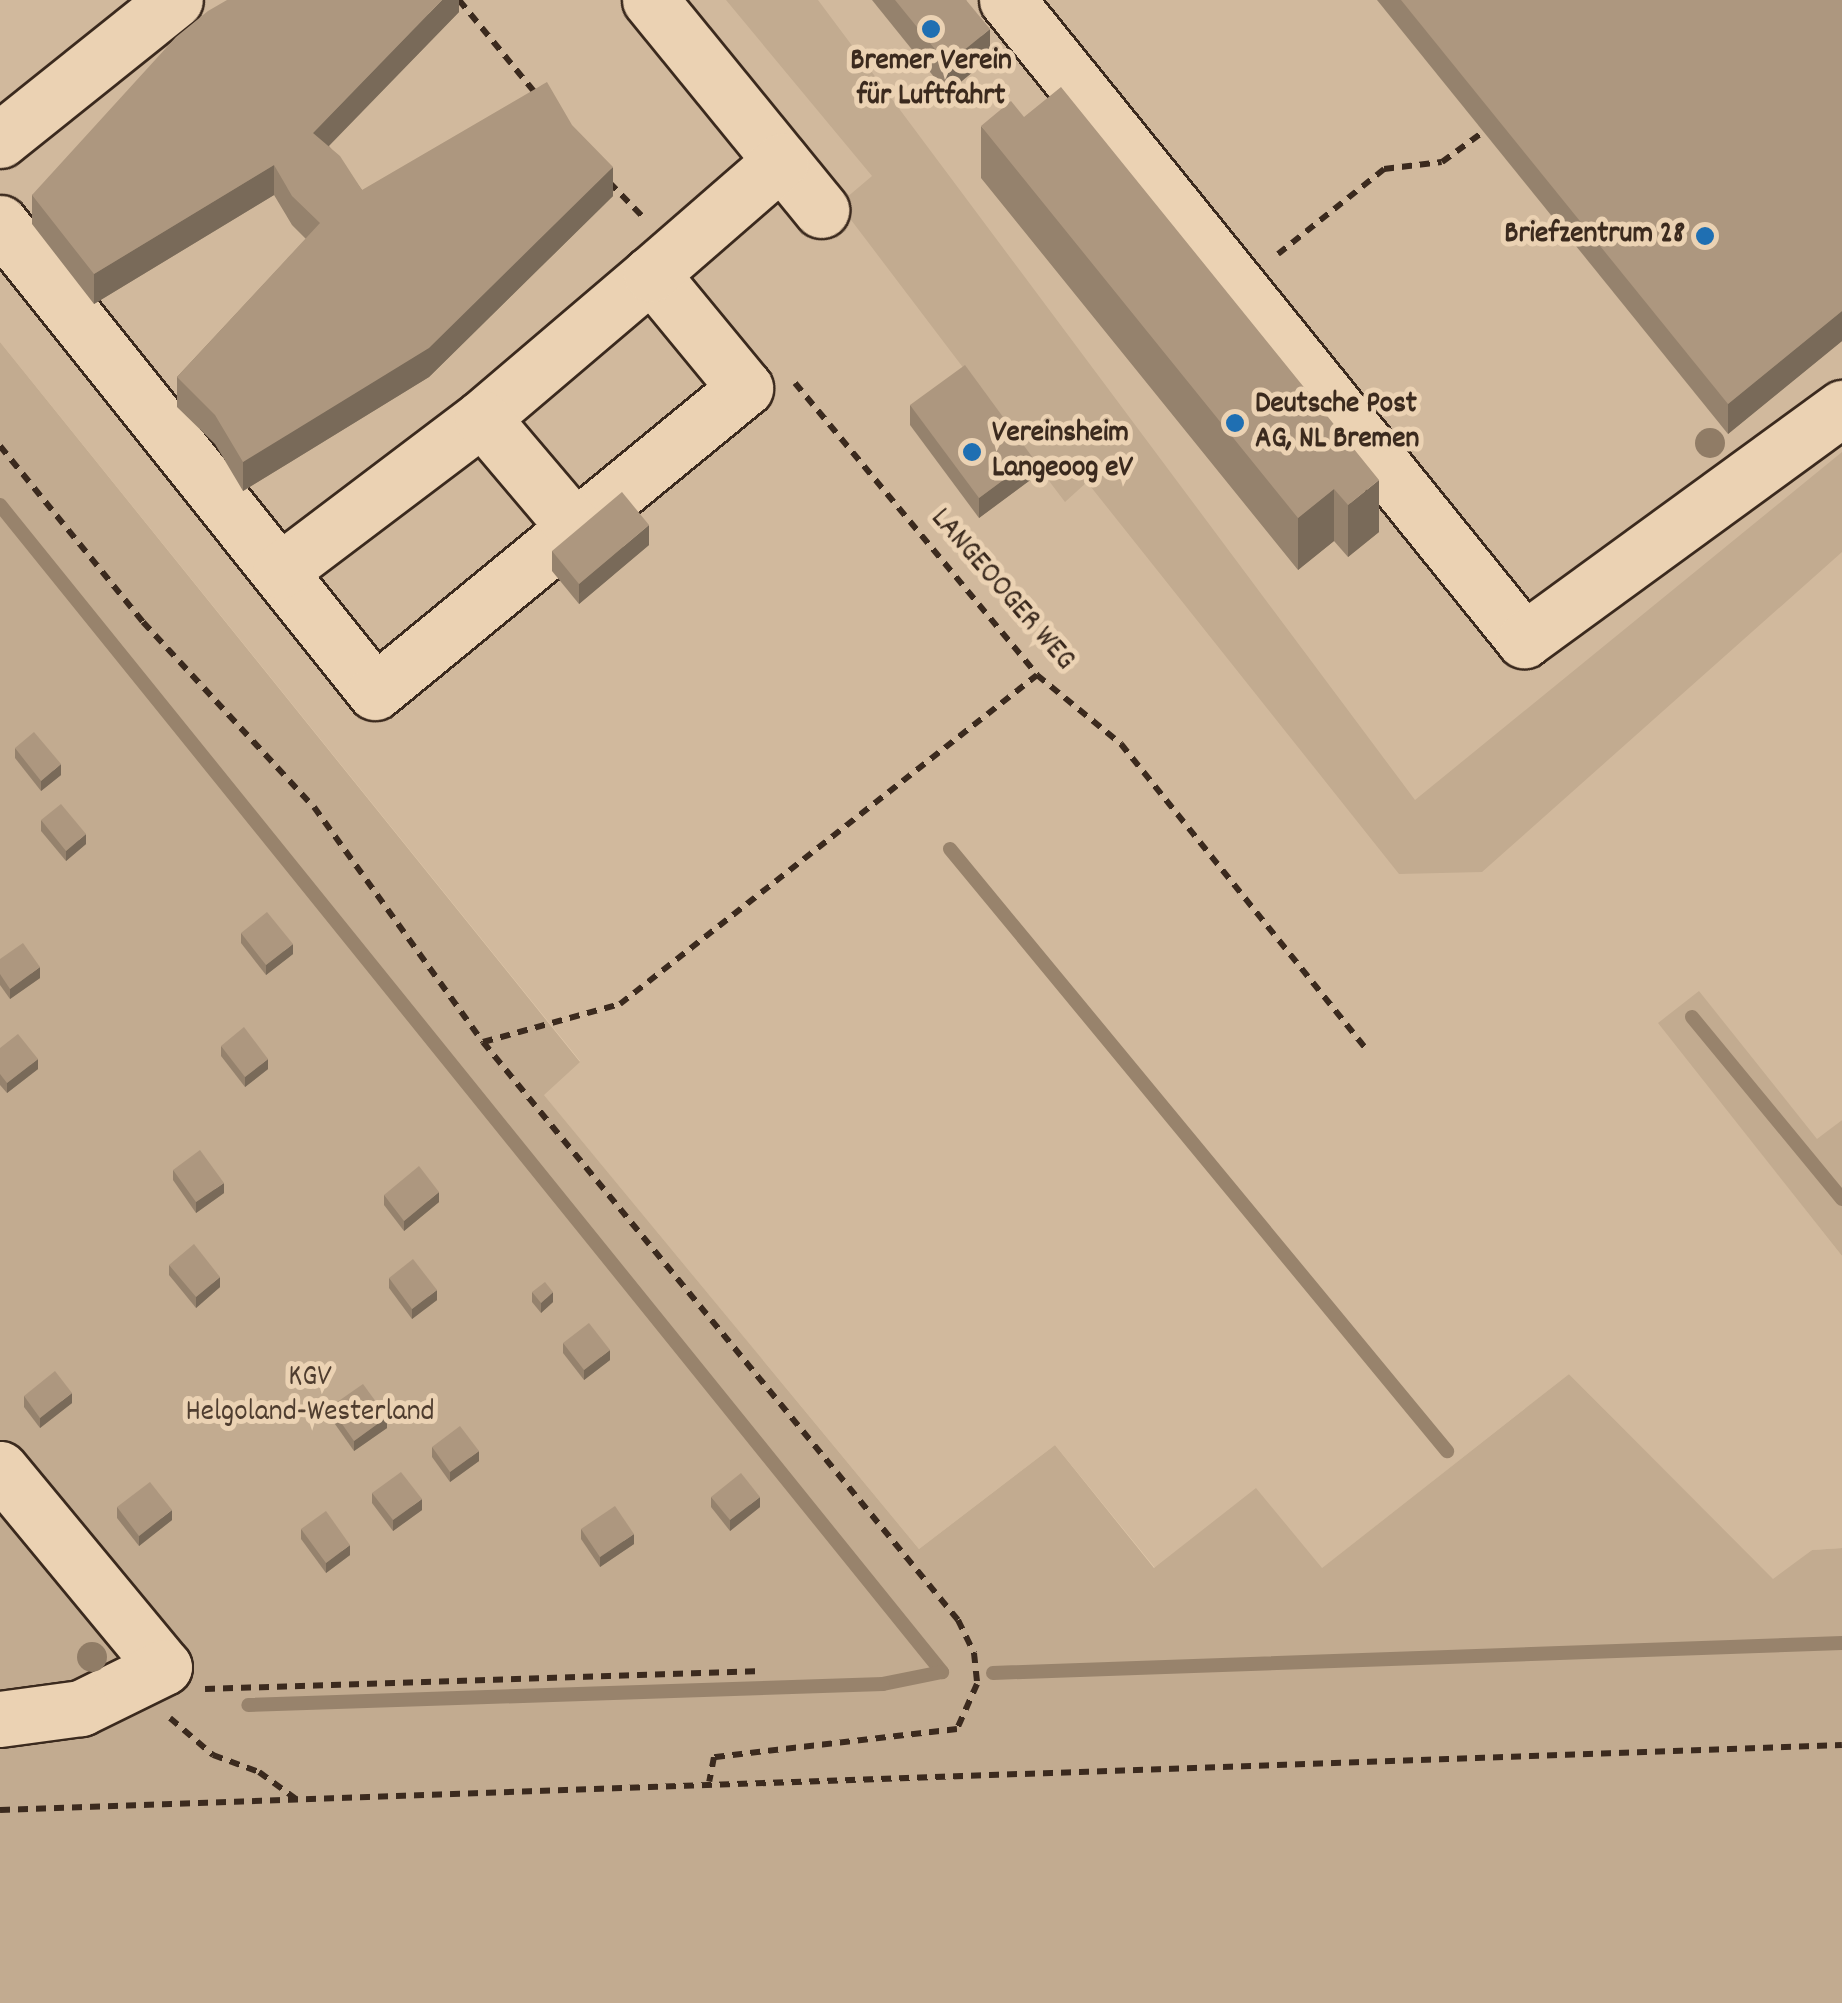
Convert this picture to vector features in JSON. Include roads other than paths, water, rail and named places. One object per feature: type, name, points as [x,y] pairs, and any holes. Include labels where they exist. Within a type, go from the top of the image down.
[{"type":"lane","points":[[0,140],[175,0]]},
{"type":"lane","points":[[650,0],[821,210]]},
{"type":"lane","points":[[1007,0],[1524,640],[1842,408]]},
{"type":"lane","points":[[280,570],[482,418],[781,161]]},
{"type":"lane","points":[[0,224],[375,692],[577,530],[745,388],[666,260]]},
{"type":"lane","points":[[482,418],[577,530]]},
{"type":"lane","points":[[0,1469],[164,1667],[81,1708],[0,1719]]},
{"type":"waterway","points":[[0,505],[942,1672],[883,1684],[248,1705]]},
{"type":"waterway","points":[[950,849],[1447,1451]]},
{"type":"waterway","points":[[1692,1017],[1842,1199]]},
{"type":"waterway","points":[[993,1673],[1842,1643]]},
{"type":"place","name":"Bremer Verein für Luftfahrt","points":[[931,29]]},
{"type":"place","name":"Briefzentrum 28","points":[[1705,236]]},
{"type":"place","name":"Deutsche Post AG, NL Bremen","points":[[1235,423]]},
{"type":"place","name":"Vereinsheim Langeoog eV","points":[[972,452]]},
{"type":"park label","name":"KGV Helgoland-Westerland","points":[[310,1396]]}]
